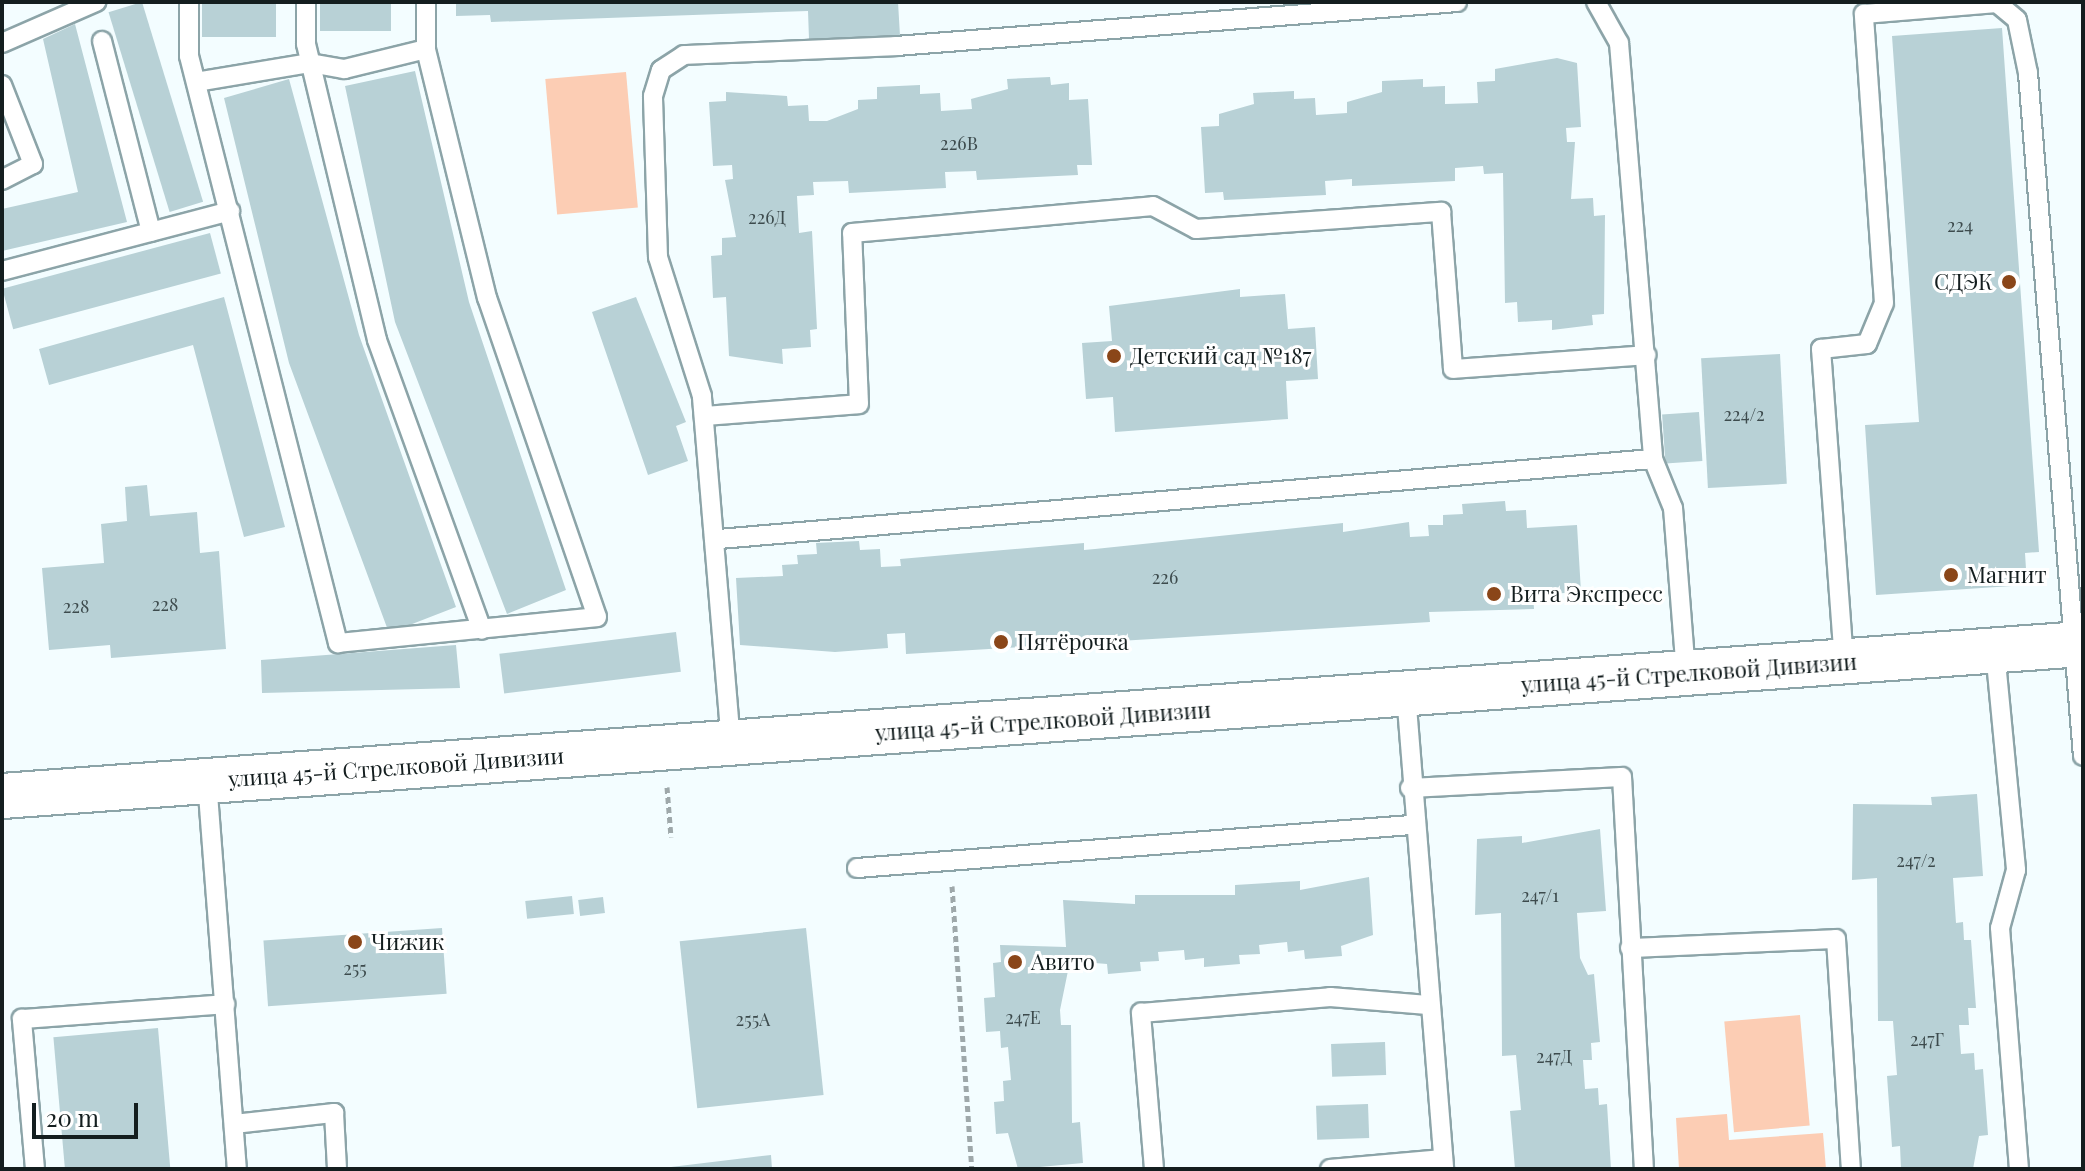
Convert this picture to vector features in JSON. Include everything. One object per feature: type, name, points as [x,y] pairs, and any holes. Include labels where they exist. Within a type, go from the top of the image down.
[{"type":"main road","name":"улица 45-й Стрелковой Дивизии","points":[[2,796],[2077,644]]},
{"type":"lane","points":[[2,43],[96,2]]},
{"type":"lane","points":[[189,2],[196,82],[338,643],[597,617],[487,298],[426,49],[426,2]]},
{"type":"lane","points":[[306,2],[310,63],[377,340],[482,630]]},
{"type":"lane","points":[[731,743],[719,539],[704,416],[658,257],[653,96],[661,70],[684,55],[926,44],[1457,2]]},
{"type":"lane","points":[[1596,2],[1619,43],[1653,459],[1673,508],[1686,673]]},
{"type":"lane","points":[[1844,662],[1821,349],[1867,344],[1884,303],[1864,14],[1997,3],[2017,20],[2028,73],[2077,644],[2083,756]]},
{"type":"lane","points":[[102,41],[151,232]]},
{"type":"lane","points":[[196,82],[310,63],[344,69],[426,49]]},
{"type":"lane","points":[[2,85],[33,164],[2,180]]},
{"type":"lane","points":[[704,416],[859,404],[852,233],[1153,206],[1196,229],[1441,212],[1453,369],[1646,355]]},
{"type":"lane","points":[[2,271],[230,211]]},
{"type":"lane","points":[[719,539],[1653,459]]},
{"type":"lane","points":[[1995,651],[2016,870],[2000,928],[2019,1169]]},
{"type":"lane","points":[[1330,1169],[1443,1164],[1411,825],[1406,694]]},
{"type":"lane","points":[[1410,788],[1622,777],[1644,1169]]},
{"type":"lane","points":[[207,781],[237,1169]]},
{"type":"lane","points":[[857,868],[1411,825]]},
{"type":"lane","points":[[1630,948],[1836,939],[1851,1169]]},
{"type":"lane","points":[[1154,1169],[1141,1013],[1330,997],[1428,1005]]},
{"type":"lane","points":[[35,1169],[22,1019],[225,1004]]},
{"type":"lane","points":[[234,1124],[334,1113],[337,1169]]},
{"type":"path","points":[[667,786],[671,837]]},
{"type":"path","points":[[950,861],[972,1169]]},
{"type":"shaded area","points":[[626,72],[638,207],[557,215],[545,79]]},
{"type":"shaded area","points":[[1800,1015],[1810,1126],[1734,1132],[1724,1022]]},
{"type":"shaded area","points":[[1727,1114],[1729,1140],[1823,1133],[1826,1169],[1679,1169],[1676,1118]]},
{"type":"building","points":[[142,2],[203,202],[170,212],[109,12]]},
{"type":"building","points":[[202,2],[276,2],[276,37],[202,37]]},
{"type":"building","points":[[320,2],[391,2],[391,31],[320,31]]},
{"type":"building","points":[[456,2],[898,2],[900,36],[809,39],[808,11],[491,22],[490,15],[456,16]]},
{"type":"building","points":[[75,24],[127,222],[2,251],[2,209],[78,192],[43,39]]},
{"type":"building","points":[[2002,28],[2039,552],[2025,553],[2027,585],[1876,595],[1865,425],[1919,422],[1892,36]]},
{"type":"building","points":[[1557,58],[1577,63],[1581,127],[1566,128],[1567,142],[1575,142],[1571,199],[1593,198],[1594,216],[1605,215],[1604,314],[1592,315],[1593,325],[1552,330],[1552,320],[1518,322],[1517,302],[1505,303],[1503,173],[1484,174],[1483,166],[1455,168],[1455,181],[1352,186],[1352,179],[1325,181],[1326,195],[1224,200],[1223,192],[1205,193],[1201,127],[1219,126],[1219,114],[1254,104],[1253,93],[1294,91],[1294,99],[1315,98],[1316,115],[1347,113],[1347,102],[1382,92],[1382,81],[1423,79],[1423,87],[1445,86],[1445,104],[1478,103],[1477,82],[1495,81],[1495,69]]},
{"type":"building","points":[[415,71],[469,302],[566,590],[507,614],[395,322],[345,86]]},
{"type":"building","points":[[1050,77],[1051,85],[1069,83],[1069,100],[1088,99],[1092,165],[1077,165],[1078,175],[977,180],[976,171],[945,172],[946,188],[849,193],[848,181],[813,182],[814,195],[797,196],[799,233],[812,231],[817,329],[810,330],[811,347],[782,349],[783,364],[729,356],[726,297],[713,298],[711,256],[722,255],[722,238],[736,237],[725,180],[733,179],[732,165],[713,166],[709,102],[726,101],[726,92],[787,96],[788,106],[808,105],[809,121],[827,121],[858,109],[858,100],[877,99],[877,87],[920,85],[920,94],[940,93],[941,111],[972,109],[971,99],[1008,89],[1007,79]]},
{"type":"building","points":[[289,79],[359,335],[456,607],[389,633],[289,363],[224,98]]},
{"type":"building","points":[[210,233],[221,274],[13,329],[2,289]]},
{"type":"building","points":[[1240,289],[1240,297],[1285,294],[1288,329],[1315,327],[1318,379],[1286,381],[1288,419],[1115,432],[1113,397],[1086,399],[1082,343],[1112,341],[1109,306]]},
{"type":"building","points":[[224,297],[285,527],[244,537],[193,345],[49,385],[39,349]]},
{"type":"building","points":[[636,297],[686,422],[676,426],[688,461],[648,475],[592,312]]},
{"type":"building","points":[[1780,354],[1787,484],[1708,488],[1701,358]]},
{"type":"building","points":[[1699,412],[1702,461],[1666,463],[1662,415]]},
{"type":"building","points":[[147,485],[150,516],[197,512],[200,553],[219,551],[226,649],[111,658],[110,645],[49,650],[42,568],[104,563],[101,524],[127,521],[125,487]]},
{"type":"building","points":[[1505,501],[1506,511],[1526,510],[1527,528],[1577,525],[1581,592],[1533,595],[1534,609],[1429,612],[1430,622],[906,654],[905,633],[887,634],[888,648],[835,652],[740,645],[736,578],[783,576],[782,565],[798,564],[797,555],[817,554],[816,543],[859,541],[860,550],[880,549],[881,567],[901,566],[900,559],[1084,543],[1084,550],[1343,523],[1343,532],[1409,522],[1410,537],[1429,536],[1428,525],[1443,525],[1443,515],[1463,514],[1462,504]]},
{"type":"building","points":[[676,632],[681,672],[504,693],[499,654]]},
{"type":"building","points":[[456,645],[460,688],[262,693],[261,660]]},
{"type":"building","points":[[1977,794],[1983,876],[1953,878],[1956,923],[1963,922],[1964,940],[1971,940],[1976,1008],[1968,1008],[1969,1025],[1959,1025],[1961,1054],[1974,1053],[1975,1070],[1983,1069],[1988,1135],[1979,1136],[1973,1169],[1901,1169],[1900,1146],[1892,1147],[1887,1076],[1897,1075],[1893,1021],[1878,1021],[1877,878],[1852,880],[1853,804],[1932,805],[1931,797]]},
{"type":"building","points":[[1600,829],[1606,911],[1577,913],[1580,958],[1588,975],[1594,974],[1600,1042],[1591,1043],[1592,1060],[1583,1060],[1585,1089],[1598,1088],[1599,1105],[1607,1104],[1611,1169],[1515,1169],[1510,1111],[1521,1110],[1516,1055],[1502,1056],[1501,913],[1475,915],[1477,839],[1522,836],[1522,843]]},
{"type":"building","points":[[1369,877],[1373,935],[1341,946],[1342,956],[1305,959],[1304,950],[1288,952],[1287,942],[1259,945],[1260,954],[1239,955],[1240,964],[1204,967],[1204,958],[1185,960],[1184,950],[1158,952],[1159,961],[1140,962],[1141,971],[1108,974],[1107,964],[1070,961],[1060,1010],[1061,1025],[1071,1025],[1072,1123],[1080,1122],[1083,1163],[1018,1169],[1008,1133],[996,1134],[994,1102],[1004,1101],[1003,1081],[1011,1080],[1008,1047],[1001,1048],[1000,1031],[986,1032],[984,998],[995,997],[993,963],[1001,962],[1000,945],[1066,947],[1063,900],[1135,904],[1135,895],[1235,895],[1235,885],[1300,881],[1300,890]]},
{"type":"building","points":[[572,896],[574,914],[527,919],[525,901]]},
{"type":"building","points":[[603,897],[605,913],[580,916],[578,900]]},
{"type":"building","points":[[442,928],[447,994],[268,1006],[263,940]]},
{"type":"building","points":[[806,928],[824,1095],[697,1108],[680,941]]},
{"type":"building","points":[[158,1028],[170,1169],[65,1169],[53,1037]]},
{"type":"building","points":[[1385,1042],[1386,1075],[1332,1077],[1331,1044]]},
{"type":"building","points":[[1368,1104],[1369,1138],[1317,1140],[1316,1106]]},
{"type":"building","points":[[771,1155],[772,1169],[671,1169],[671,1167]]},
{"type":"place","name":"СДЭК","points":[[2009,282]]},
{"type":"place","name":"Детский сад №187","points":[[1114,356]]},
{"type":"place","name":"Магнит","points":[[1951,575]]},
{"type":"place","name":"Вита Экспресс","points":[[1494,594]]},
{"type":"place","name":"Пятёрочка","points":[[1001,642]]},
{"type":"place","name":"Чижик","points":[[355,942]]},
{"type":"place","name":"Авито","points":[[1015,962]]}]
